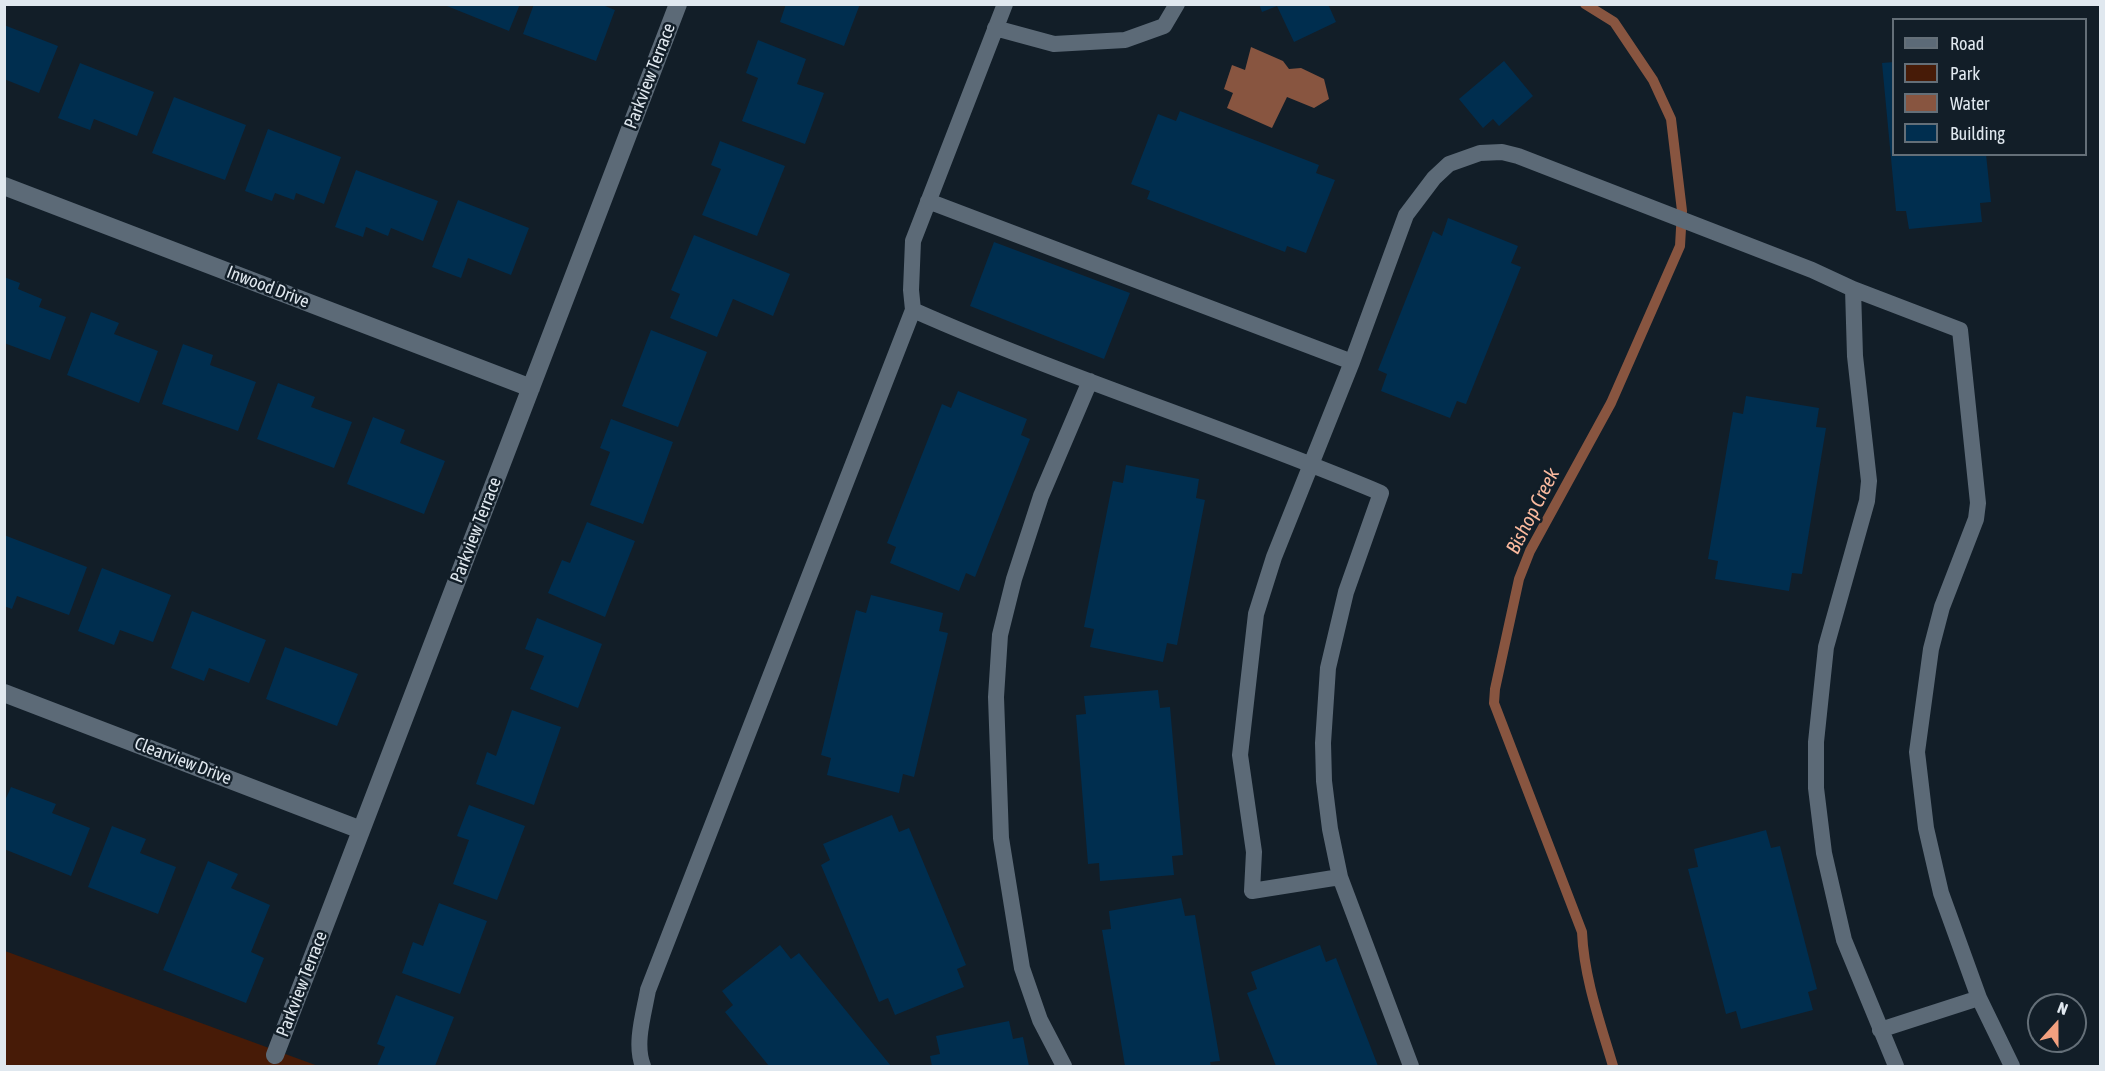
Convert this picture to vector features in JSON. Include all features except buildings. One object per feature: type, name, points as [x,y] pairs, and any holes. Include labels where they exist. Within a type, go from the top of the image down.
[{"type":"street","name":"Parkview Terrace","points":[[275,1055],[678,4]]},
{"type":"street","name":"Inwood Drive","points":[[4,186],[531,387]]},
{"type":"street","name":"Clearview Drive","points":[[4,693],[361,830]]},
{"type":"lane","points":[[643,1066],[639,1057],[648,990],[913,310],[911,290],[914,242],[1005,4]]},
{"type":"lane","points":[[995,28],[1054,44],[1125,40],[1164,26],[1177,4]]},
{"type":"lane","points":[[1340,878],[1252,891],[1254,852],[1240,755],[1256,614],[1274,558],[1352,362],[1406,215],[1434,178],[1449,164],[1480,153],[1502,152],[1523,158],[1812,270],[1853,289],[1960,330],[1978,503],[1976,519],[1942,607],[1931,649],[1917,752],[1926,828],[1941,893],[1979,998],[2012,1066]]},
{"type":"lane","points":[[928,201],[1352,362]]},
{"type":"lane","points":[[1853,289],[1856,356],[1869,481],[1867,501],[1826,647],[1816,742],[1816,788],[1824,853],[1844,940],[1896,1066]]},
{"type":"lane","points":[[913,310],[1090,381],[1310,463],[1381,493],[1346,592],[1328,668],[1323,743],[1324,781],[1340,878],[1412,1066]]},
{"type":"lane","points":[[1064,1066],[1040,1020],[1022,968],[1001,837],[996,697],[1000,635],[1014,579],[1041,496],[1090,381]]},
{"type":"lane","points":[[1881,1030],[1979,998]]},
{"type":"green space","points":[[5,951],[318,1066],[5,1066]]},
{"type":"water","points":[[1251,47],[1283,61],[1289,69],[1301,68],[1324,79],[1329,99],[1314,108],[1287,97],[1272,128],[1227,108],[1233,93],[1224,89],[1232,65],[1245,70]]},
{"type":"waterway","name":"Bishop Creek","points":[[1585,4],[1614,22],[1653,80],[1671,119],[1682,211],[1680,246],[1611,403],[1530,551],[1519,579],[1494,703],[1582,932],[1589,983],[1613,1066]]}]
